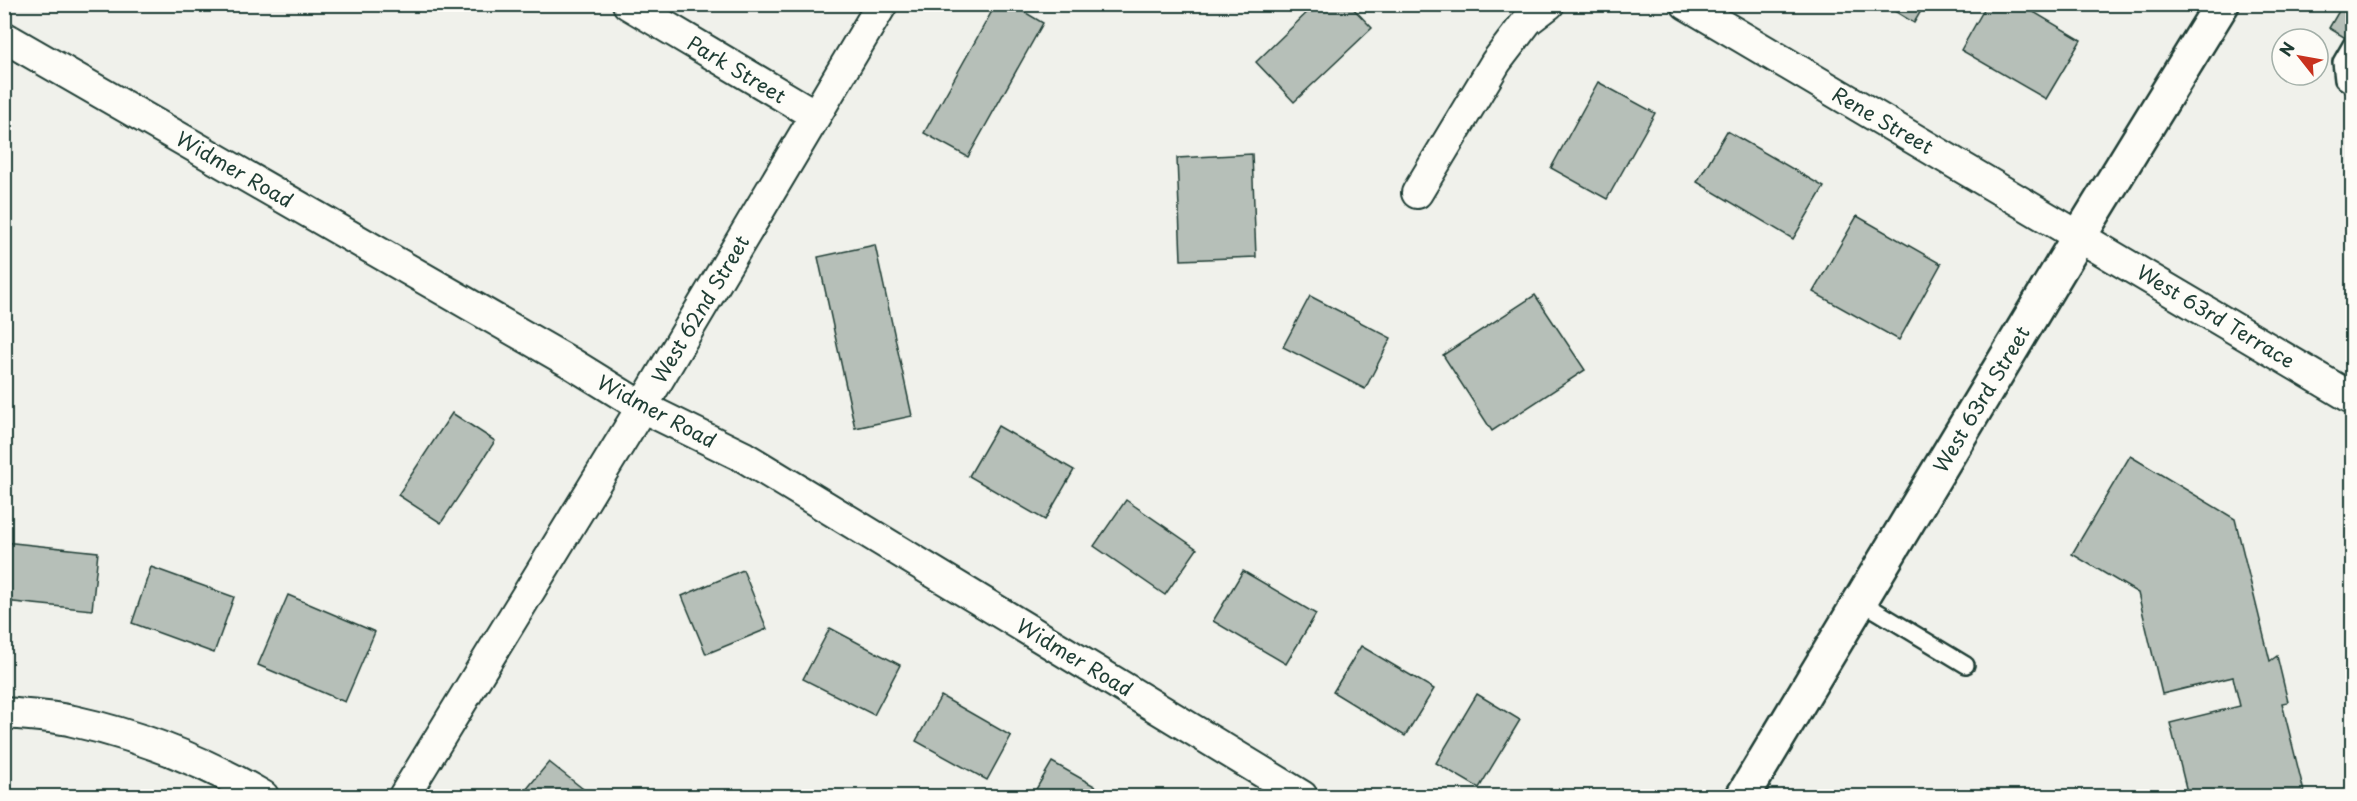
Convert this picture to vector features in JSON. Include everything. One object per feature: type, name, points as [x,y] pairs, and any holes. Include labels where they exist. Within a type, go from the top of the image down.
[{"type":"street","name":"Park Street","points":[[628,4],[815,115]]},
{"type":"street","name":"West 62nd Street","points":[[404,796],[642,407],[882,4]]},
{"type":"street","points":[[1417,193],[1496,62],[1528,20],[1549,4]]},
{"type":"street","name":"Rene Street","points":[[1686,4],[2080,235]]},
{"type":"street","name":"West 63rd Street","points":[[1743,796],[2080,235],[2222,4]]},
{"type":"street","name":"Widmer Road","points":[[4,37],[572,363],[642,407],[744,457],[1302,796]]},
{"type":"street","name":"West 63rd Terrace","points":[[2080,235],[2352,398]]},
{"type":"street","points":[[4,713],[71,720],[163,747],[223,773],[263,796]]},
{"type":"lane","points":[[2352,43],[2341,62],[2343,80],[2352,86]]},
{"type":"lane","points":[[1860,601],[1966,665]]},
{"type":"building","points":[[996,4],[1011,4],[1043,23],[968,157],[924,133]]},
{"type":"building","points":[[1316,4],[1349,4],[1372,28],[1294,102],[1256,62]]},
{"type":"building","points":[[1883,4],[1925,4],[1914,23]]},
{"type":"building","points":[[1987,4],[2020,4],[2081,40],[2046,99],[1961,50]]},
{"type":"building","points":[[2343,4],[2352,4],[2352,42],[2330,27]]},
{"type":"building","points":[[1598,82],[1655,113],[1607,199],[1551,168]]},
{"type":"building","points":[[1727,131],[1824,187],[1793,239],[1697,182]]},
{"type":"building","points":[[1252,154],[1256,257],[1181,260],[1177,158]]},
{"type":"building","points":[[1857,216],[1941,264],[1899,340],[1813,292]]},
{"type":"building","points":[[875,245],[912,416],[855,428],[818,257]]},
{"type":"building","points":[[1535,295],[1585,370],[1492,431],[1443,355]]},
{"type":"building","points":[[1310,296],[1391,338],[1365,389],[1283,347]]},
{"type":"building","points":[[452,413],[495,441],[441,523],[398,495]]},
{"type":"building","points":[[998,426],[1074,470],[1045,520],[969,476]]},
{"type":"building","points":[[2130,456],[2235,519],[2270,661],[2277,656],[2288,702],[2282,703],[2305,796],[2188,796],[2170,723],[2240,706],[2233,677],[2162,694],[2138,593],[2072,554]]},
{"type":"building","points":[[1126,500],[1197,549],[1165,595],[1094,546]]},
{"type":"building","points":[[4,542],[98,552],[92,610],[4,601]]},
{"type":"building","points":[[151,567],[234,597],[214,653],[132,623]]},
{"type":"building","points":[[743,570],[767,629],[706,654],[682,596]]},
{"type":"building","points":[[1243,571],[1316,614],[1286,664],[1213,621]]},
{"type":"building","points":[[288,595],[375,632],[345,702],[258,665]]},
{"type":"building","points":[[830,628],[900,665],[874,715],[803,679]]},
{"type":"building","points":[[1361,646],[1434,689],[1405,736],[1333,692]]},
{"type":"building","points":[[1477,694],[1520,720],[1479,788],[1436,763]]},
{"type":"building","points":[[941,696],[1011,736],[987,780],[916,741]]},
{"type":"building","points":[[549,762],[592,796],[521,796]]},
{"type":"building","points":[[1052,762],[1112,796],[1032,796]]}]
